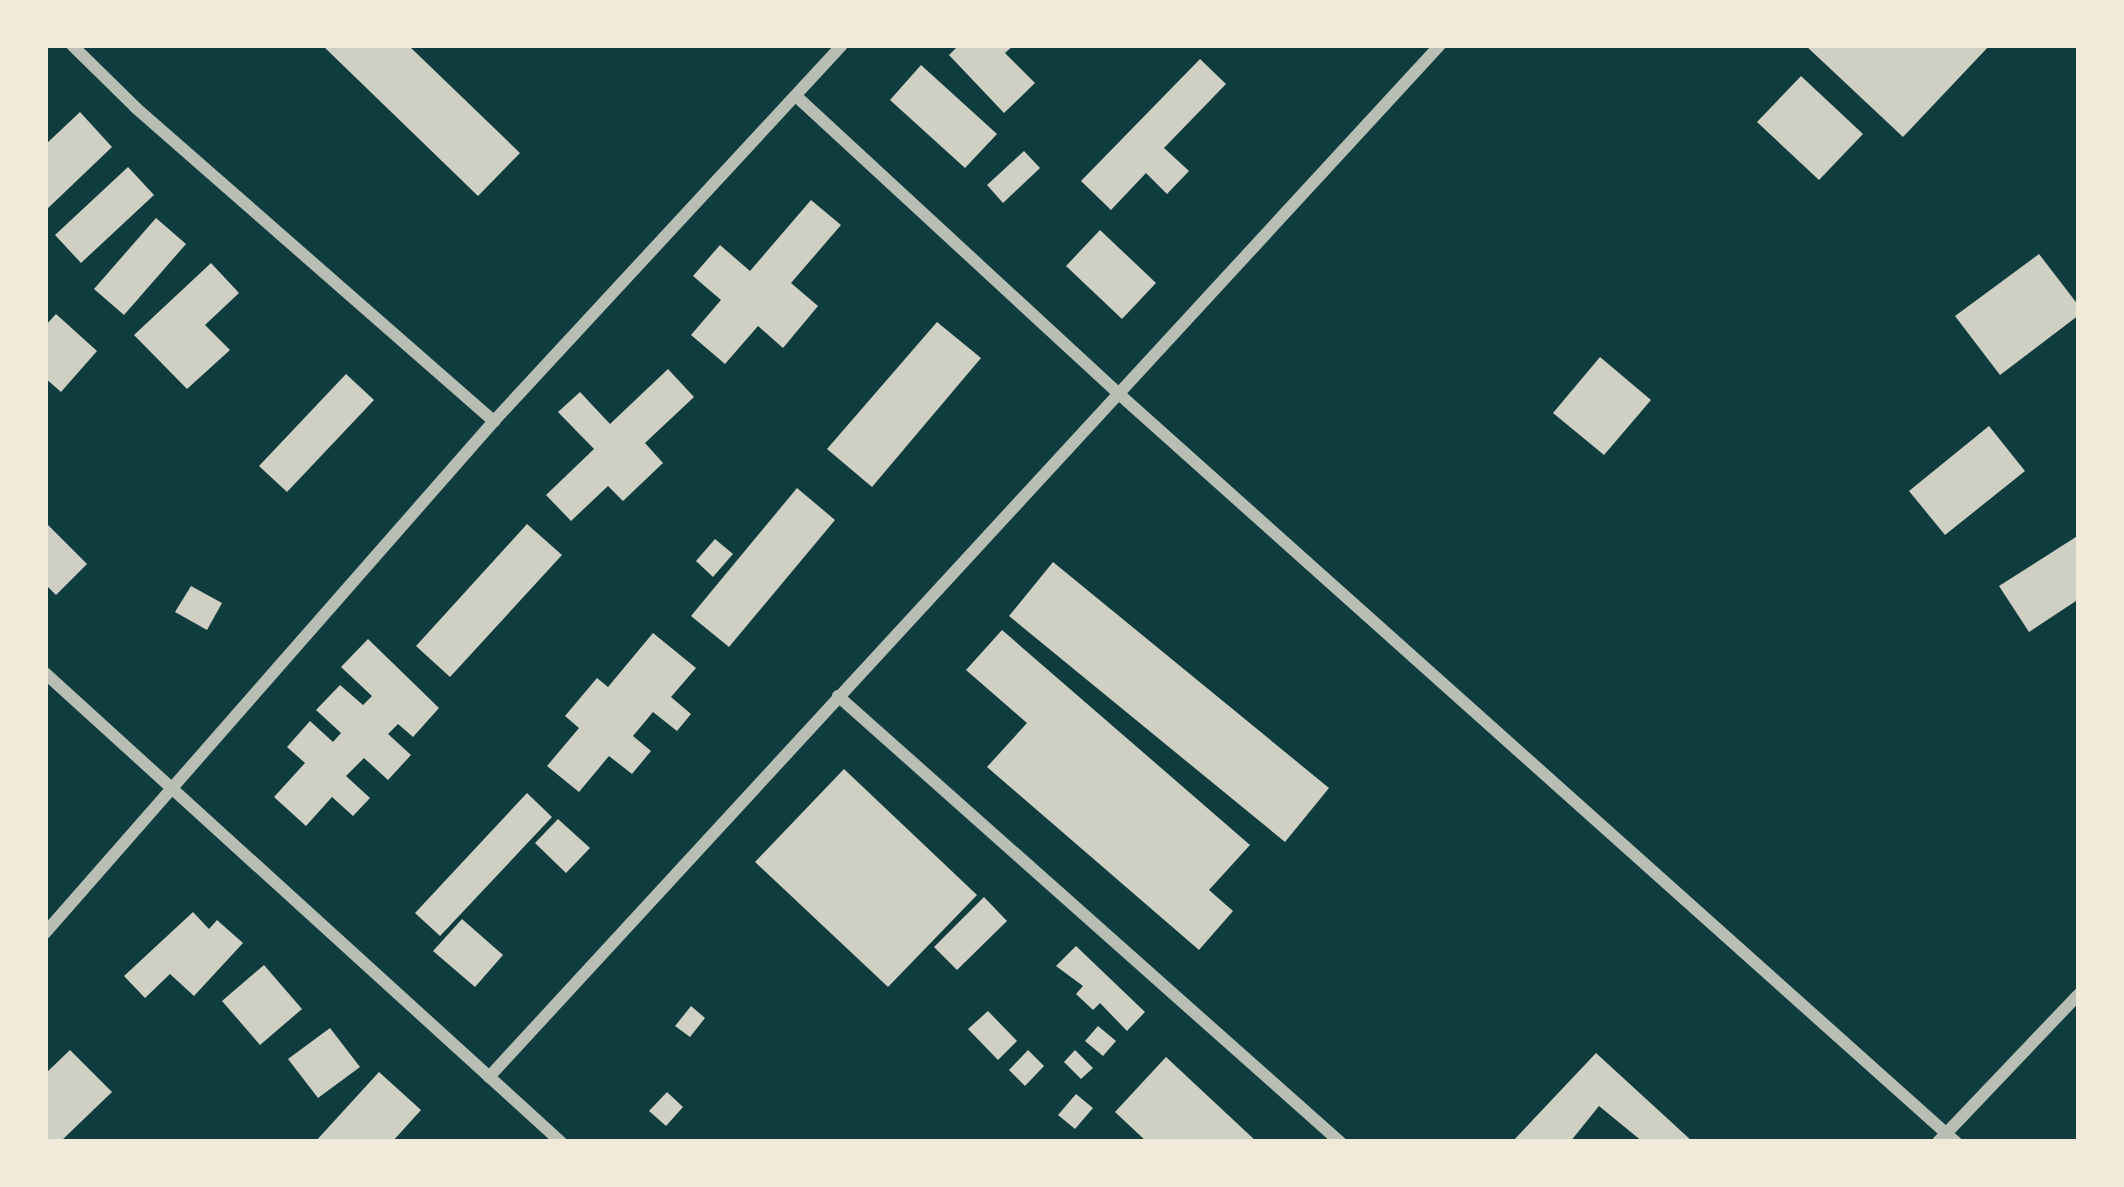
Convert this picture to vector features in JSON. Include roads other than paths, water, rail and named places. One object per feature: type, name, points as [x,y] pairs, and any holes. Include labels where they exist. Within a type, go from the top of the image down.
[{"type":"street","points":[[72,45],[170,139],[494,421]]},
{"type":"street","points":[[45,933],[494,421],[842,45]]},
{"type":"street","points":[[489,1077],[1440,45]]},
{"type":"street","points":[[796,96],[1119,394],[1946,1139],[2079,994]]},
{"type":"street","points":[[45,673],[561,1142]]},
{"type":"street","points":[[838,696],[1340,1142]]}]
